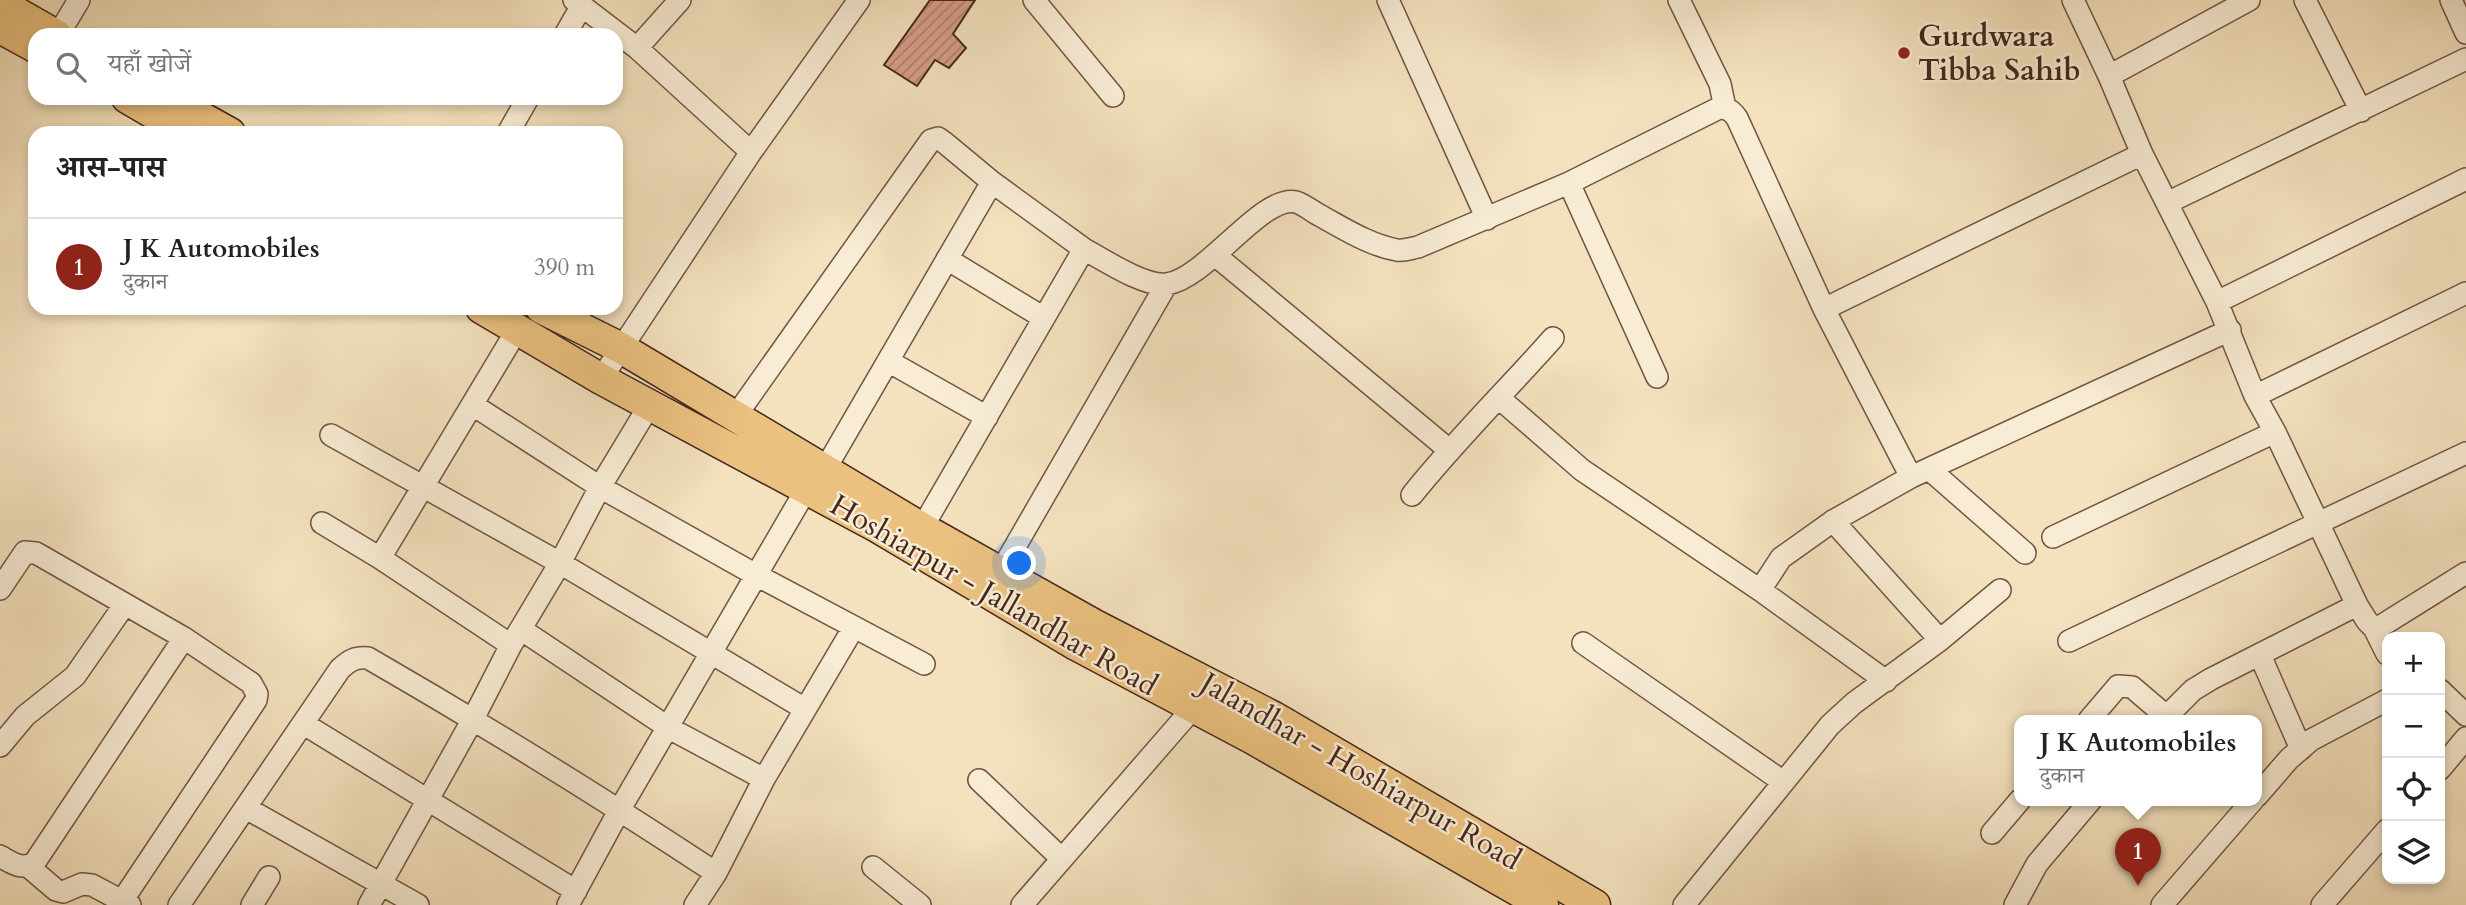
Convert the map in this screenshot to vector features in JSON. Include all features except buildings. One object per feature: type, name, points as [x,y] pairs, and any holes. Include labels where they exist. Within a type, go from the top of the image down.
[{"type":"highway","points":[[0,3],[45,28]]},
{"type":"highway","points":[[0,28],[28,43]]},
{"type":"highway","points":[[139,105],[175,126]]},
{"type":"highway","points":[[180,105],[217,126]]},
{"type":"highway","name":"Hoshiarpur - Jallandhar Road","points":[[492,315],[649,405],[816,479],[995,581],[1076,645],[1194,707],[1543,905]]},
{"type":"highway","name":"Jalandhar - Hoshiarpur Road","points":[[555,315],[621,348],[735,418],[816,479],[922,528],[995,581],[1095,625],[1274,717],[1595,905]]},
{"type":"street","points":[[61,28],[79,0]]},
{"type":"street","points":[[637,48],[680,0]]},
{"type":"street","points":[[601,379],[751,152],[859,0]]},
{"type":"street","points":[[1034,0],[1113,96]]},
{"type":"street","points":[[1388,0],[1488,219]]},
{"type":"street","points":[[1679,0],[1720,84],[1725,108]]},
{"type":"street","points":[[2073,0],[2142,154],[2169,202],[2230,330],[2255,396],[2275,432],[2357,605],[2382,644]]},
{"type":"street","points":[[2109,76],[2249,0]]},
{"type":"street","points":[[2305,0],[2361,111]]},
{"type":"street","points":[[2451,0],[2466,33]]},
{"type":"street","points":[[568,28],[578,4],[610,28]]},
{"type":"street","points":[[623,38],[751,152]]},
{"type":"street","points":[[2169,202],[2466,59]]},
{"type":"street","points":[[512,126],[524,105]]},
{"type":"street","points":[[735,418],[931,140],[938,138],[992,182],[1084,249],[1144,280],[1166,285],[1184,278],[1262,214],[1282,204],[1295,201],[1357,235],[1399,250],[1418,247],[1569,183],[1719,108],[1725,108],[1737,118],[1824,309],[1920,473],[2025,553]]},
{"type":"street","points":[[1824,309],[2142,154]]},
{"type":"street","points":[[2217,302],[2466,180]]},
{"type":"street","points":[[304,724],[428,801],[572,898],[620,809],[756,575],[888,361],[992,182]]},
{"type":"street","points":[[1569,183],[1657,377]]},
{"type":"street","points":[[922,528],[1084,249]]},
{"type":"street","points":[[1215,255],[1448,449]]},
{"type":"street","points":[[947,259],[1044,318]]},
{"type":"street","points":[[995,581],[1166,285]]},
{"type":"street","points":[[2255,396],[2466,293]]},
{"type":"street","points":[[380,558],[517,330]]},
{"type":"street","points":[[1760,590],[1781,558],[1833,522],[1920,473],[2230,330]]},
{"type":"street","points":[[1412,495],[1448,449],[1553,338]]},
{"type":"street","points":[[888,361],[986,417]]},
{"type":"street","points":[[1499,398],[1581,470],[1760,590],[1886,681]]},
{"type":"street","points":[[473,405],[600,487],[756,575],[924,664]]},
{"type":"street","points":[[369,905],[516,637],[561,563],[600,487],[649,405]]},
{"type":"street","points":[[2053,537],[2275,432]]},
{"type":"street","points":[[331,435],[561,563],[805,709]]},
{"type":"street","points":[[2069,640],[2466,453]]},
{"type":"street","points":[[1833,522],[1940,640]]},
{"type":"street","points":[[322,523],[669,728],[764,779]]},
{"type":"street","points":[[0,589],[25,552],[36,553],[184,638],[251,682],[257,694],[256,700],[126,903],[92,885],[82,884],[63,891],[56,890],[29,867],[0,857]]},
{"type":"street","points":[[2374,628],[2466,573]]},
{"type":"street","points":[[1684,905],[1783,781],[1840,715],[1940,640],[2000,590]]},
{"type":"street","points":[[0,746],[25,716],[75,676],[125,604]]},
{"type":"street","points":[[2168,715],[2193,690],[2211,679],[2357,605]]},
{"type":"street","points":[[695,905],[716,873],[764,779],[854,627]]},
{"type":"street","points":[[29,867],[35,862],[184,638]]},
{"type":"street","points":[[1583,643],[1783,781]]},
{"type":"street","points":[[2260,655],[2301,749]]},
{"type":"street","points":[[179,905],[340,669],[358,657],[368,658],[473,719],[620,809],[716,873]]},
{"type":"street","points":[[2093,715],[2118,686],[2125,685],[2132,687],[2162,715]]},
{"type":"street","points":[[2445,695],[2466,715]]},
{"type":"street","points":[[2262,791],[2301,749],[2329,729],[2382,702]]},
{"type":"street","points":[[1032,902],[1062,859],[1194,707]]},
{"type":"street","points":[[2445,763],[2466,738]]},
{"type":"street","points":[[979,780],[1062,859]]},
{"type":"street","points":[[1992,833],[2015,806]]},
{"type":"street","points":[[2015,905],[2037,864],[2086,806]]},
{"type":"street","points":[[2162,905],[2248,806]]},
{"type":"street","points":[[246,807],[418,905]]},
{"type":"street","points":[[2322,905],[2382,836]]},
{"type":"street","points":[[873,867],[920,905]]},
{"type":"street","points":[[252,905],[269,877]]},
{"type":"place","name":"Gurdwara Tibba Sahib","points":[[1904,53]]},
{"type":"place","name":"J K Automobiles","points":[[2138,886]]}]
